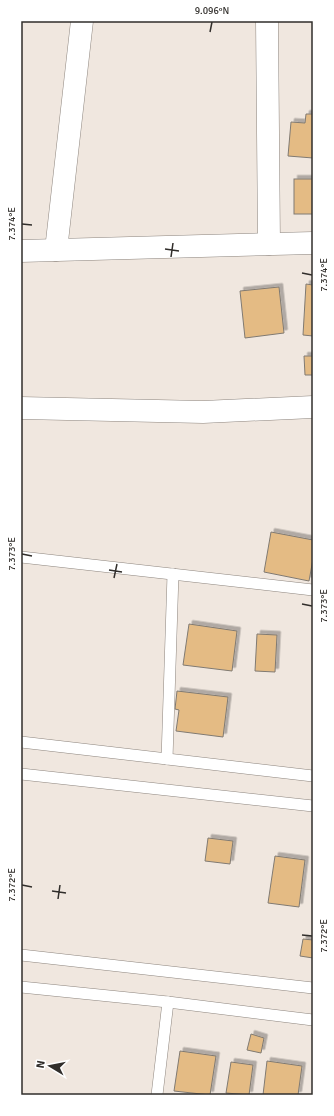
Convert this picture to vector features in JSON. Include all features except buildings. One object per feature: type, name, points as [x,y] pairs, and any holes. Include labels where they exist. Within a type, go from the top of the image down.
[{"type":"street","points":[[56,250],[82,21]]},
{"type":"street","points":[[267,21],[269,244]]},
{"type":"street","points":[[21,251],[313,243]]},
{"type":"street","points":[[21,408],[203,412],[313,408]]},
{"type":"lane","points":[[21,558],[313,590]]},
{"type":"lane","points":[[167,759],[173,574]]},
{"type":"lane","points":[[21,742],[313,776]]},
{"type":"lane","points":[[21,774],[313,806]]},
{"type":"lane","points":[[21,955],[313,988]]},
{"type":"lane","points":[[21,987],[168,1002],[313,1020]]},
{"type":"lane","points":[[157,1095],[168,1002]]}]
